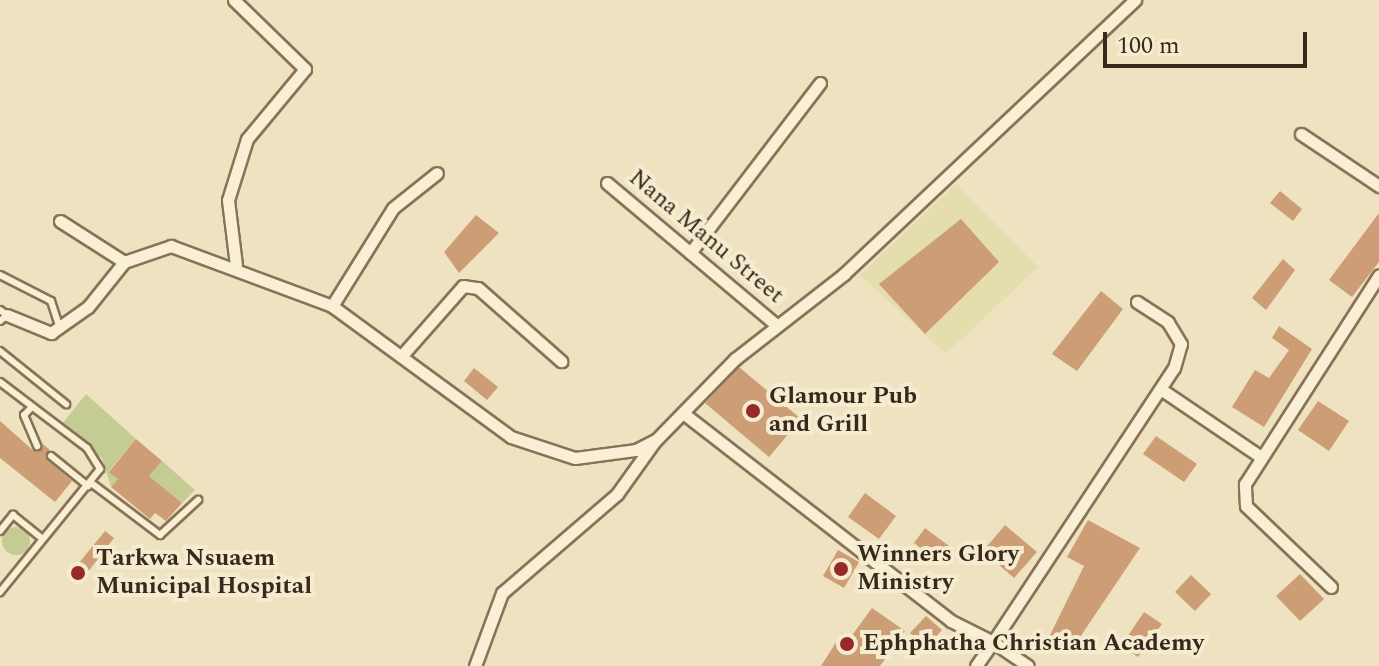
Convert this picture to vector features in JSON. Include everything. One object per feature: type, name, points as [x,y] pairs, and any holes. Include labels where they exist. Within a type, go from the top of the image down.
[{"type":"street","points":[[234,0],[305,69],[255,124],[241,155],[228,200],[236,265]]},
{"type":"street","points":[[475,666],[502,593],[617,494],[656,440],[776,325],[844,274],[1135,0]]},
{"type":"street","points":[[690,253],[820,83]]},
{"type":"street","points":[[1301,134],[1379,186]]},
{"type":"street","points":[[332,306],[393,208],[437,173]]},
{"type":"street","name":"Nana Manu Street","points":[[607,183],[776,325]]},
{"type":"street","points":[[60,221],[124,262]]},
{"type":"street","points":[[2,315],[39,332],[60,328],[124,262],[171,246],[236,265],[332,306],[404,353],[511,437],[545,451],[601,458],[656,440]]},
{"type":"street","points":[[1331,587],[1246,506],[1245,484],[1258,455],[1308,394],[1379,275]]},
{"type":"street","points":[[404,353],[463,286],[478,288],[561,361]]},
{"type":"street","points":[[976,666],[1162,390],[1181,344],[1168,322],[1137,302]]},
{"type":"street","points":[[1162,390],[1258,455]]},
{"type":"street","points":[[683,413],[951,621],[993,642],[1028,666]]},
{"type":"lane","points":[[0,275],[51,301],[60,328]]},
{"type":"lane","points":[[0,351],[66,404]]},
{"type":"lane","points":[[0,382],[98,459],[100,469],[0,592]]},
{"type":"lane","points":[[32,407],[24,415],[37,446]]},
{"type":"lane","points":[[51,456],[160,535],[198,500]]},
{"type":"lane","points":[[0,531],[13,515],[43,539]]},
{"type":"shaded area","points":[[956,184],[1038,267],[946,354],[860,275]]},
{"type":"green space","points":[[86,394],[136,439],[109,471],[118,479],[111,487],[102,458],[62,424]]},
{"type":"green space","points":[[162,461],[195,490],[182,503],[149,476]]},
{"type":"green space","points":[[16,527],[26,531],[30,541],[26,551],[16,555],[6,551],[2,541],[6,531]]},
{"type":"building","points":[[1280,191],[1302,209],[1293,221],[1270,203]]},
{"type":"building","points":[[1379,213],[1379,262],[1352,297],[1329,280]]},
{"type":"building","points":[[476,215],[499,233],[459,273],[444,252]]},
{"type":"building","points":[[961,219],[999,262],[925,334],[879,284]]},
{"type":"building","points":[[1283,259],[1295,270],[1266,310],[1252,298]]},
{"type":"building","points":[[1101,291],[1123,309],[1077,371],[1052,354]]},
{"type":"building","points":[[1279,326],[1312,349],[1264,427],[1232,407],[1255,370],[1269,378],[1289,350],[1272,338]]},
{"type":"building","name":"Glamour Pub and Grill","points":[[739,367],[801,419],[769,457],[705,403]]},
{"type":"building","points":[[474,368],[498,387],[487,400],[464,381]]},
{"type":"building","points":[[1318,401],[1349,421],[1329,451],[1298,430]]},
{"type":"building","points":[[0,421],[34,451],[43,444],[50,450],[46,459],[72,481],[55,502],[0,458]]},
{"type":"building","points":[[1156,436],[1197,464],[1184,482],[1143,454]]},
{"type":"building","points":[[136,439],[162,461],[149,476],[182,503],[166,521],[155,513],[150,519],[111,487],[118,479],[109,472]]},
{"type":"building","points":[[865,493],[896,516],[879,539],[848,517]]},
{"type":"building","points":[[1088,520],[1140,548],[1072,649],[1050,635],[1084,566],[1067,557]]},
{"type":"building","points":[[1005,525],[1037,552],[1014,578],[983,551]]},
{"type":"building","points":[[925,528],[953,549],[941,564],[914,543]]},
{"type":"building","points":[[105,531],[114,538],[84,577],[74,569]]},
{"type":"building","name":"Winners Glory Ministry","points":[[838,550],[859,562],[844,588],[823,576]]},
{"type":"building","points":[[1300,574],[1324,599],[1300,621],[1276,596]]},
{"type":"building","points":[[1191,575],[1211,594],[1195,611],[1175,592]]},
{"type":"building","points":[[872,608],[905,631],[880,666],[821,666],[842,633],[850,638]]},
{"type":"building","points":[[1144,612],[1162,624],[1138,657],[1121,646]]},
{"type":"building","points":[[926,616],[942,630],[926,647],[910,633]]},
{"type":"place","name":"Glamour Pub and Grill","points":[[753,411]]},
{"type":"place","name":"Winners Glory Ministry","points":[[841,569]]},
{"type":"place","name":"Tarkwa Nsuaem Municipal Hospital","points":[[78,573]]},
{"type":"place","name":"Ephphatha Christian Academy","points":[[847,644]]}]
